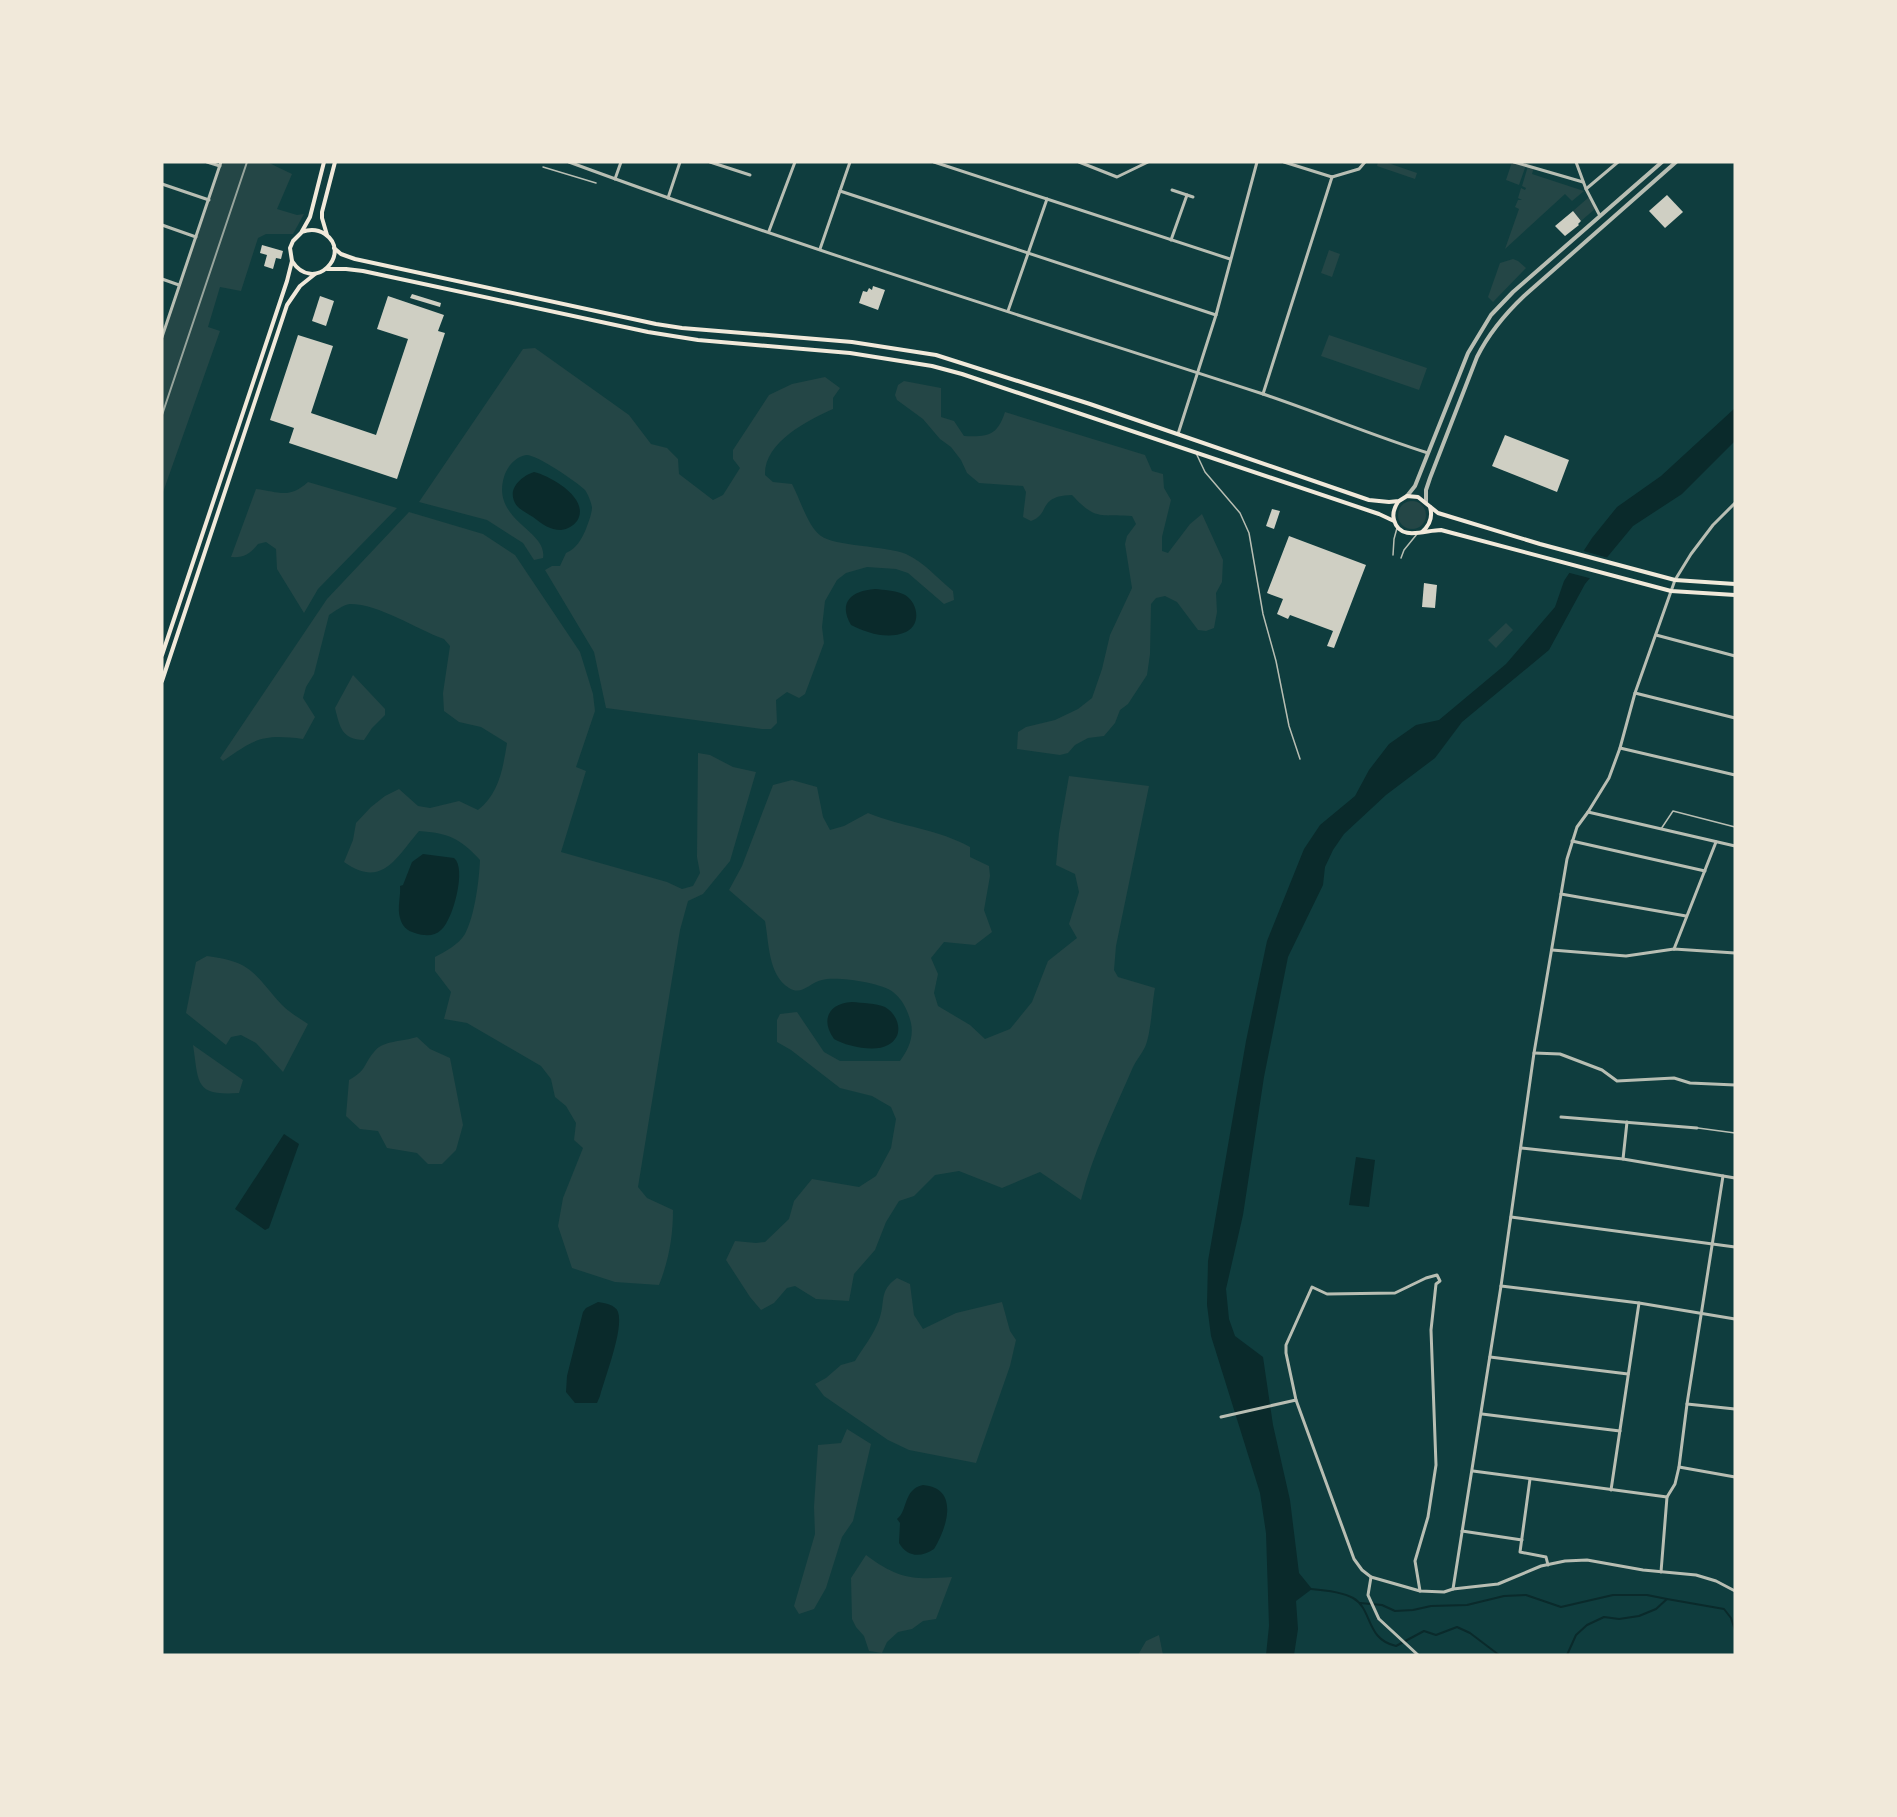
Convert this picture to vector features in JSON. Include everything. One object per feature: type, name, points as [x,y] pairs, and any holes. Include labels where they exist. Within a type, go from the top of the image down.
[{"type":"main road","points":[[162,655],[287,281],[292,261],[290,248],[292,241],[301,233],[310,217],[324,162]]},
{"type":"main road","points":[[335,162],[322,218],[327,236],[334,248],[341,254],[355,259],[656,324],[852,342],[936,355],[1178,434],[1369,500],[1399,501],[1407,496],[1418,496],[1443,515],[1540,544],[1675,580],[1735,584]]},
{"type":"main road","points":[[301,233],[315,230],[327,236]]},
{"type":"main road","points":[[327,269],[332,263],[334,248]]},
{"type":"main road","points":[[292,261],[301,272],[315,274]]},
{"type":"main road","points":[[162,681],[287,305],[300,286],[315,274],[327,269],[363,271],[648,332],[698,340],[850,353],[910,361],[962,374],[1394,521]]},
{"type":"main road","points":[[1399,501],[1394,511],[1394,521],[1404,533],[1441,530],[1671,591],[1735,595]]},
{"type":"main road","points":[[1419,533],[1429,524],[1431,518],[1428,504]]},
{"type":"street","points":[[162,337],[220,164],[207,162]]},
{"type":"street","points":[[569,162],[820,249],[1263,394],[1428,453]]},
{"type":"street","points":[[615,179],[621,162]]},
{"type":"street","points":[[668,198],[680,162]]},
{"type":"street","points":[[710,162],[750,175]]},
{"type":"street","points":[[769,231],[795,162]]},
{"type":"street","points":[[820,249],[850,162]]},
{"type":"street","points":[[934,162],[1230,259]]},
{"type":"street","points":[[1079,162],[1117,177],[1148,162]]},
{"type":"street","points":[[1178,434],[1216,315],[1257,162]]},
{"type":"street","points":[[1284,162],[1332,177],[1359,170],[1365,162]]},
{"type":"street","points":[[1514,162],[1583,182]]},
{"type":"street","points":[[1576,162],[1586,189],[1600,216]]},
{"type":"street","points":[[1586,189],[1618,162]]},
{"type":"street","points":[[1407,496],[1415,486],[1468,353],[1483,326],[1513,292],[1662,162]]},
{"type":"street","points":[[1428,504],[1426,490],[1430,478],[1486,340],[1510,309],[1676,162]]},
{"type":"street","points":[[1263,394],[1332,177]]},
{"type":"street","points":[[162,184],[209,200]]},
{"type":"street","points":[[1172,190],[1193,197]]},
{"type":"street","points":[[840,191],[1216,315]]},
{"type":"street","points":[[1171,240],[1187,195]]},
{"type":"street","points":[[1008,311],[1047,199]]},
{"type":"street","points":[[162,225],[196,237]]},
{"type":"street","points":[[162,279],[179,285]]},
{"type":"street","points":[[162,315],[168,317]]},
{"type":"street","points":[[1453,1589],[1501,1286],[1534,1053],[1572,841],[1577,827],[1609,778],[1635,693],[1675,580],[1713,525],[1735,503]]},
{"type":"street","points":[[1656,635],[1735,656]]},
{"type":"street","points":[[1635,693],[1735,718]]},
{"type":"street","points":[[1620,748],[1735,775]]},
{"type":"street","points":[[1588,812],[1735,846]]},
{"type":"street","points":[[1572,841],[1705,871]]},
{"type":"street","points":[[1674,949],[1716,842]]},
{"type":"street","points":[[1561,894],[1686,916]]},
{"type":"street","points":[[1551,950],[1626,956],[1674,949],[1735,953]]},
{"type":"street","points":[[1534,1053],[1560,1054],[1602,1070],[1617,1081],[1674,1078],[1690,1083],[1735,1085]]},
{"type":"street","points":[[1561,1117],[1697,1128]]},
{"type":"street","points":[[1623,1159],[1627,1122]]},
{"type":"street","points":[[1521,1148],[1623,1159],[1735,1178]]},
{"type":"street","points":[[1661,1572],[1667,1497],[1675,1484],[1679,1467],[1723,1176]]},
{"type":"street","points":[[1511,1217],[1735,1247]]},
{"type":"street","points":[[1420,1591],[1415,1561],[1428,1517],[1436,1465],[1431,1330],[1434,1292],[1436,1284],[1440,1281],[1437,1275],[1432,1275],[1395,1293],[1327,1294],[1312,1287],[1286,1345],[1286,1353],[1296,1400],[1354,1559],[1371,1577],[1420,1591],[1444,1592],[1498,1584],[1548,1565],[1565,1561],[1587,1560],[1706,1578],[1735,1591]]},
{"type":"street","points":[[1501,1286],[1639,1303],[1735,1319]]},
{"type":"street","points":[[1611,1490],[1639,1303]]},
{"type":"street","points":[[1490,1357],[1628,1374]]},
{"type":"street","points":[[1221,1417],[1296,1400]]},
{"type":"street","points":[[1687,1404],[1735,1409]]},
{"type":"street","points":[[1481,1414],[1620,1431]]},
{"type":"street","points":[[1679,1467],[1735,1477]]},
{"type":"street","points":[[1472,1471],[1667,1497]]},
{"type":"street","points":[[1530,1479],[1520,1552],[1546,1557],[1548,1565]]},
{"type":"street","points":[[1462,1531],[1522,1539]]},
{"type":"street","points":[[1371,1577],[1367,1592],[1370,1604],[1382,1623],[1418,1655]]},
{"type":"lane","points":[[543,167],[596,183]]},
{"type":"lane","points":[[1196,453],[1205,472],[1240,513],[1249,533],[1263,614],[1278,670],[1289,726],[1300,759]]},
{"type":"lane","points":[[1393,555],[1394,539],[1398,528]]},
{"type":"lane","points":[[1401,558],[1404,550],[1419,533]]},
{"type":"lane","points":[[1661,830],[1673,811],[1735,827]]},
{"type":"lane","points":[[1697,1128],[1735,1133]]},
{"type":"shaded area","points":[[221,162],[267,162],[292,174],[277,209],[297,215],[304,214],[293,234],[266,234],[258,238],[241,291],[220,287],[208,327],[220,331],[162,495],[162,340]]},
{"type":"shaded area","points":[[1378,162],[1385,162],[1417,173],[1415,179],[1377,166]]},
{"type":"shaded area","points":[[1512,162],[1523,162],[1526,165],[1519,185],[1506,180]]},
{"type":"shaded area","points":[[1528,166],[1534,167],[1532,174],[1584,191],[1572,201],[1565,194],[1505,249],[1519,209],[1515,207],[1518,200],[1522,200],[1518,198],[1521,188],[1525,190],[1526,188],[1522,186]]},
{"type":"shaded area","points":[[1589,197],[1596,208],[1581,221],[1573,211]]},
{"type":"shaded area","points":[[1329,250],[1340,254],[1332,277],[1321,273]]},
{"type":"shaded area","points":[[1513,259],[1526,268],[1493,302],[1488,297],[1500,263]]},
{"type":"shaded area","points":[[1329,335],[1427,368],[1419,390],[1321,356]]},
{"type":"shaded area","points":[[535,348],[629,415],[651,444],[667,448],[678,459],[679,474],[713,500],[723,495],[740,468],[733,459],[733,450],[769,395],[792,384],[825,377],[840,388],[833,398],[833,409],[800,426],[779,443],[767,463],[765,475],[773,482],[792,484],[808,520],[821,536],[837,542],[897,551],[913,557],[953,591],[954,600],[944,604],[908,573],[896,569],[867,567],[846,573],[837,580],[825,601],[822,627],[824,643],[805,694],[799,698],[787,692],[776,700],[777,723],[771,729],[606,708],[594,652],[545,570],[552,566],[560,566],[566,553],[576,546],[586,529],[592,507],[585,490],[556,469],[531,456],[522,456],[509,466],[504,477],[502,492],[505,504],[542,548],[543,558],[534,560],[523,543],[487,520],[419,502],[523,349]]},
{"type":"shaded area","points":[[904,381],[941,388],[941,417],[954,421],[964,436],[990,433],[999,426],[1005,412],[1145,455],[1152,471],[1163,474],[1164,488],[1171,500],[1162,537],[1162,551],[1168,553],[1190,524],[1202,514],[1223,560],[1222,582],[1216,593],[1217,612],[1214,628],[1206,631],[1198,630],[1177,602],[1165,596],[1156,598],[1151,604],[1150,654],[1147,675],[1128,704],[1120,710],[1115,723],[1104,736],[1088,738],[1075,745],[1068,753],[1060,755],[1017,749],[1018,732],[1026,727],[1055,720],[1078,709],[1092,698],[1110,635],[1132,588],[1125,544],[1127,536],[1136,524],[1132,516],[1093,513],[1072,495],[1054,498],[1037,518],[1031,521],[1023,517],[1026,492],[1023,486],[979,483],[967,473],[951,447],[940,439],[923,419],[897,400],[895,395],[898,385]]},
{"type":"shaded area","points":[[1735,408],[1735,441],[1682,494],[1633,526],[1585,584],[1549,650],[1462,722],[1435,758],[1386,795],[1344,834],[1325,867],[1323,885],[1288,957],[1264,1077],[1243,1215],[1226,1289],[1229,1319],[1235,1336],[1263,1357],[1273,1425],[1290,1500],[1299,1573],[1312,1589],[1296,1601],[1298,1629],[1294,1655],[1266,1655],[1269,1626],[1266,1533],[1260,1493],[1211,1336],[1207,1305],[1208,1261],[1246,1041],[1267,941],[1304,849],[1320,825],[1355,796],[1369,770],[1389,744],[1416,725],[1439,720],[1506,664],[1555,607],[1564,581],[1592,538],[1617,507],[1661,476]]},
{"type":"shaded area","points":[[534,472],[559,483],[574,497],[579,505],[580,513],[572,526],[561,530],[550,528],[516,505],[513,498],[514,488],[525,476]]},
{"type":"shaded area","points":[[308,482],[397,508],[318,589],[304,613],[277,569],[276,549],[266,542],[258,544],[246,555],[231,557],[256,489],[284,493],[295,491]]},
{"type":"shaded area","points":[[1412,501],[1422,505],[1426,515],[1422,525],[1412,529],[1402,525],[1398,515],[1402,505]]},
{"type":"shaded area","points":[[409,512],[483,534],[515,555],[580,652],[593,694],[595,711],[576,767],[586,771],[561,852],[667,882],[682,889],[693,886],[700,873],[697,857],[698,753],[710,755],[733,767],[756,772],[730,861],[703,894],[688,901],[680,930],[638,1187],[647,1198],[673,1210],[670,1248],[659,1285],[615,1282],[572,1268],[558,1226],[563,1198],[583,1148],[574,1140],[576,1123],[566,1106],[555,1097],[551,1079],[541,1066],[467,1023],[444,1019],[451,992],[435,971],[435,957],[455,945],[465,934],[474,908],[480,860],[466,846],[453,838],[438,833],[419,831],[395,860],[378,871],[357,870],[344,862],[353,840],[356,823],[371,807],[399,789],[418,806],[430,808],[459,801],[478,810],[485,804],[495,788],[502,771],[507,743],[481,727],[459,722],[444,711],[443,693],[450,646],[444,639],[385,612],[361,605],[350,604],[342,607],[329,615],[314,674],[306,687],[303,698],[315,717],[303,739],[278,737],[260,740],[244,747],[223,761],[220,758],[327,599]]},
{"type":"shaded area","points":[[875,589],[896,592],[908,597],[915,607],[915,624],[906,632],[892,635],[871,633],[851,625],[846,610],[849,599],[859,592]]},
{"type":"shaded area","points":[[1506,623],[1513,630],[1496,648],[1488,640]]},
{"type":"shaded area","points":[[353,675],[385,709],[385,715],[364,740],[346,735],[335,708]]},
{"type":"shaded area","points":[[1069,776],[1149,786],[1116,946],[1114,970],[1118,977],[1155,988],[1150,1027],[1144,1050],[1133,1067],[1104,1132],[1081,1200],[1040,1172],[1002,1188],[959,1171],[935,1175],[914,1196],[899,1201],[886,1222],[875,1250],[854,1274],[849,1301],[816,1299],[795,1286],[787,1288],[774,1303],[761,1310],[726,1260],[735,1241],[765,1242],[789,1219],[794,1201],[812,1179],[859,1187],[876,1176],[891,1148],[896,1119],[891,1107],[872,1096],[840,1088],[777,1042],[777,1020],[780,1014],[797,1012],[824,1052],[840,1061],[900,1061],[908,1048],[912,1034],[905,1006],[897,995],[887,989],[869,983],[837,979],[822,980],[798,991],[789,988],[782,982],[773,967],[765,921],[729,890],[742,866],[773,785],[792,780],[817,787],[823,817],[830,830],[844,826],[868,813],[958,841],[970,847],[970,857],[989,866],[990,876],[984,910],[992,932],[975,945],[944,942],[931,958],[938,974],[934,993],[938,1006],[970,1025],[985,1039],[1010,1029],[1032,1002],[1048,961],[1077,938],[1069,924],[1079,892],[1075,874],[1056,865]]},
{"type":"shaded area","points":[[423,854],[454,858],[459,872],[457,894],[450,916],[441,930],[429,935],[418,934],[407,929],[401,921],[399,910],[400,886],[403,885],[412,862]]},
{"type":"shaded area","points":[[207,956],[234,962],[251,971],[285,1008],[308,1024],[283,1072],[256,1043],[241,1035],[231,1037],[226,1045],[186,1013],[196,962]]},
{"type":"shaded area","points":[[852,1002],[877,1005],[890,1011],[897,1020],[898,1026],[897,1036],[893,1041],[882,1047],[868,1048],[853,1046],[834,1039],[828,1025],[829,1014],[838,1006]]},
{"type":"shaded area","points":[[417,1037],[430,1049],[450,1058],[463,1125],[456,1150],[442,1164],[428,1164],[417,1153],[387,1148],[378,1131],[360,1129],[346,1116],[349,1080],[362,1070],[374,1052],[382,1045]]},
{"type":"shaded area","points":[[193,1045],[243,1080],[239,1093],[214,1092],[201,1084],[196,1069]]},
{"type":"shaded area","points":[[284,1134],[299,1144],[269,1228],[265,1230],[235,1209]]},
{"type":"shaded area","points":[[1356,1157],[1375,1160],[1369,1207],[1349,1205]]},
{"type":"shaded area","points":[[897,1278],[910,1284],[914,1315],[923,1329],[956,1313],[1002,1302],[1010,1331],[1016,1340],[1010,1366],[976,1463],[909,1450],[888,1440],[824,1396],[815,1384],[841,1365],[855,1361],[877,1325],[887,1288]]},
{"type":"shaded area","points":[[598,1302],[613,1306],[618,1312],[616,1341],[597,1403],[575,1403],[566,1392],[567,1376],[583,1312]]},
{"type":"shaded area","points":[[847,1429],[871,1444],[853,1521],[842,1537],[826,1588],[814,1609],[799,1614],[794,1606],[815,1534],[814,1507],[818,1445],[841,1443]]},
{"type":"shaded area","points":[[923,1485],[935,1488],[942,1493],[946,1501],[946,1520],[934,1549],[915,1555],[902,1548],[899,1543],[900,1523],[897,1519],[912,1491]]},
{"type":"shaded area","points":[[866,1555],[887,1569],[906,1576],[952,1577],[936,1619],[923,1621],[912,1629],[898,1632],[887,1642],[882,1653],[869,1651],[864,1636],[852,1619],[851,1578]]},
{"type":"shaded area","points":[[1159,1635],[1163,1655],[1138,1655],[1146,1641]]},
{"type":"pier","points":[[1580,550],[1612,559],[1593,579],[1566,572]]},
{"type":"building","points":[[1667,195],[1683,212],[1665,228],[1649,211]]},
{"type":"building","points":[[1573,211],[1581,221],[1565,236],[1555,226]]},
{"type":"building","points":[[262,245],[283,251],[281,259],[276,258],[273,269],[264,266],[267,255],[260,253]]},
{"type":"building","points":[[873,286],[885,290],[878,310],[859,303],[863,291],[867,292],[869,288],[872,290]]},
{"type":"building","points":[[412,294],[441,303],[440,307],[410,298]]},
{"type":"building","points":[[320,296],[334,301],[326,326],[312,321]]},
{"type":"building","points":[[388,296],[444,315],[438,331],[445,333],[397,479],[289,443],[294,428],[270,420],[298,335],[333,346],[311,413],[376,435],[408,339],[377,329]]},
{"type":"building","points":[[1505,435],[1569,460],[1557,492],[1492,466]]},
{"type":"building","points":[[1272,509],[1280,511],[1274,529],[1266,526]]},
{"type":"building","points":[[1289,536],[1366,565],[1334,648],[1327,646],[1333,631],[1290,615],[1288,619],[1277,614],[1283,599],[1267,593]]},
{"type":"building","points":[[1424,583],[1437,585],[1435,608],[1422,607]]},
{"type":"waterway","points":[[1311,1589],[1353,1598],[1364,1609],[1379,1637],[1396,1646],[1424,1631],[1436,1635],[1457,1627],[1470,1633],[1499,1655]]},
{"type":"waterway","points":[[1360,1603],[1382,1605],[1395,1611],[1431,1606],[1467,1605],[1504,1596],[1526,1595],[1561,1607],[1613,1595],[1647,1595],[1667,1599]]},
{"type":"waterway","points":[[1567,1655],[1576,1635],[1587,1625],[1604,1617],[1619,1619],[1639,1616],[1656,1609],[1667,1599],[1724,1609],[1731,1618],[1735,1630]]},
{"type":"railway","points":[[162,415],[247,162]]}]
